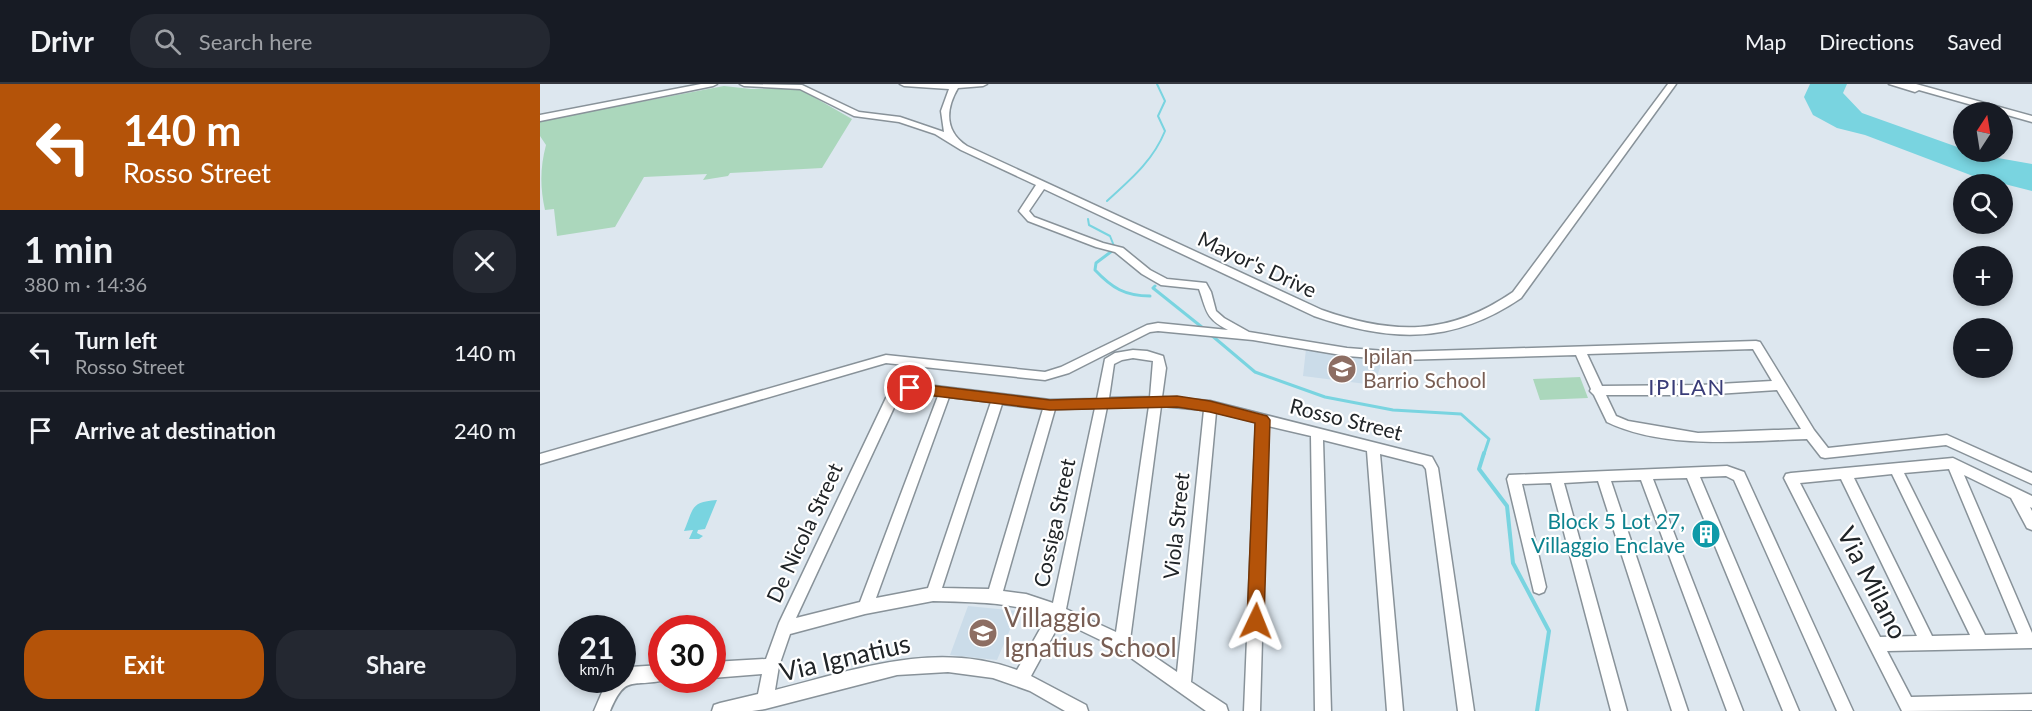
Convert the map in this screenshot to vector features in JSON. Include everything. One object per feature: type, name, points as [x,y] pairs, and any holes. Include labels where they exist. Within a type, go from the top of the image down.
[{"type":"street","points":[[540,111],[682,84]]},
{"type":"street","points":[[540,118],[713,84]]},
{"type":"street","name":"Mayor's Drive","points":[[744,84],[802,87],[857,114],[911,122],[952,138],[964,148],[1332,319],[1378,330],[1409,332],[1442,329],[1490,314],[1517,295],[1672,84]]},
{"type":"street","points":[[904,84],[983,84]]},
{"type":"street","points":[[1893,84],[1957,102]]},
{"type":"street","points":[[1907,84],[2032,121]]},
{"type":"street","points":[[952,138],[943,116],[944,108],[955,85]]},
{"type":"street","points":[[2013,117],[2032,121]]},
{"type":"street","points":[[1042,184],[1024,211],[1031,219],[1119,250],[1146,272],[1165,282],[1202,286],[1214,316],[1253,336]]},
{"type":"street","points":[[540,459],[886,359],[1045,376],[1065,370],[1147,328],[1253,336],[1347,352],[1398,356],[1756,345],[1810,434],[1825,453],[1947,440],[2032,479]]},
{"type":"street","points":[[1579,350],[1596,391],[1611,419],[1636,429],[1698,438],[1810,434]]},
{"type":"street","name":"Cossiga Street","points":[[1021,678],[1058,612],[1109,362],[1114,357],[1124,355],[1149,356],[1159,359],[1156,401]]},
{"type":"street","points":[[1596,391],[1701,390],[1780,385]]},
{"type":"street","name":"Rosso Street","points":[[899,390],[910,388],[1050,405],[1156,401],[1210,406],[1427,461],[1432,468],[1466,711]]},
{"type":"street","name":"De Nicola Street","points":[[765,701],[771,666],[784,628],[892,398],[899,390]]},
{"type":"street","points":[[865,607],[945,392]]},
{"type":"street","points":[[933,594],[998,399]]},
{"type":"street","points":[[1122,643],[1156,401]]},
{"type":"street","points":[[994,596],[1050,405]]},
{"type":"street","name":"Viola Street","points":[[1183,686],[1210,406]]},
{"type":"street","points":[[1252,711],[1263,420]]},
{"type":"street","points":[[1317,433],[1323,711]]},
{"type":"street","points":[[1373,447],[1395,711]]},
{"type":"street","points":[[1876,644],[2030,641],[1953,463]]},
{"type":"street","points":[[1928,643],[1845,473],[1953,463],[2032,502]]},
{"type":"street","points":[[1896,469],[1981,642]]},
{"type":"street","points":[[1539,587],[1514,479],[1727,471],[1738,476],[1845,711]]},
{"type":"street","points":[[1691,472],[1791,711]]},
{"type":"street","name":"Via Milano","points":[[1845,473],[1791,478],[1908,708]]},
{"type":"street","points":[[1645,474],[1735,711]]},
{"type":"street","points":[[1603,476],[1680,711]]},
{"type":"street","points":[[1556,478],[1619,711]]},
{"type":"street","points":[[2015,492],[2032,524]]},
{"type":"street","points":[[784,628],[865,607],[933,594],[994,596],[1026,601],[1058,612],[1122,643],[1220,711]]},
{"type":"street","name":"Via Ignatius","points":[[720,711],[879,671],[924,664],[987,667],[1021,678],[1080,711]]},
{"type":"street","points":[[726,669],[771,666]]},
{"type":"street","points":[[602,711],[610,693]]},
{"type":"street","points":[[1908,708],[1983,707],[2032,702]]},
{"type":"shaded area","name":"Ipilan Barrio School","points":[[1306,349],[1341,353],[1382,362],[1374,385],[1303,376]]},
{"type":"shaded area","name":"Villaggio Ignatius School","points":[[968,606],[1018,611],[997,660],[950,655]]},
{"type":"green space","points":[[724,86],[751,89],[798,88],[852,119],[822,168],[730,173],[728,176],[703,180],[707,174],[644,177],[615,227],[557,236],[554,209],[545,210],[543,202],[542,170],[546,145],[540,136],[540,121]]},
{"type":"green space","points":[[1580,377],[1588,398],[1540,400],[1533,379]]},
{"type":"water","points":[[1810,84],[1847,84],[1843,93],[1862,113],[1953,145],[1953,162],[2013,161],[2032,164],[2032,191],[2013,186],[2013,174],[1968,174],[1865,135],[1837,128],[1813,115],[1804,97]]},
{"type":"water","points":[[717,500],[705,529],[698,530],[697,533],[703,536],[699,539],[689,539],[693,530],[684,531],[694,508],[702,502]]},
{"type":"waterway","points":[[1107,201],[1147,161],[1165,131],[1158,116],[1165,101],[1157,84]]},
{"type":"waterway","points":[[1088,219],[1089,225],[1110,236],[1114,246]]},
{"type":"waterway","points":[[1112,251],[1096,263],[1095,270],[1107,282],[1126,293],[1150,296]]},
{"type":"waterway","points":[[1155,286],[1153,288],[1203,328]]},
{"type":"waterway","points":[[1210,334],[1255,372],[1325,397],[1393,410],[1461,414],[1489,439],[1484,454]]},
{"type":"waterway","points":[[1484,453],[1479,469],[1507,506],[1513,563],[1549,631],[1537,711]]},
{"type":"place","name":"Ipilan Barrio School","points":[[1342,369]]},
{"type":"place","name":"Block 5 Lot 27, Villaggio Enclave","points":[[1706,534]]},
{"type":"place","name":"Villaggio Ignatius School","points":[[983,633]]},
{"type":"district","name":"IPILAN","points":[[1687,387]]},
{"type":"route","points":[[910,388],[1050,405],[1177,402],[1210,406],[1263,420],[1256,621]]}]
